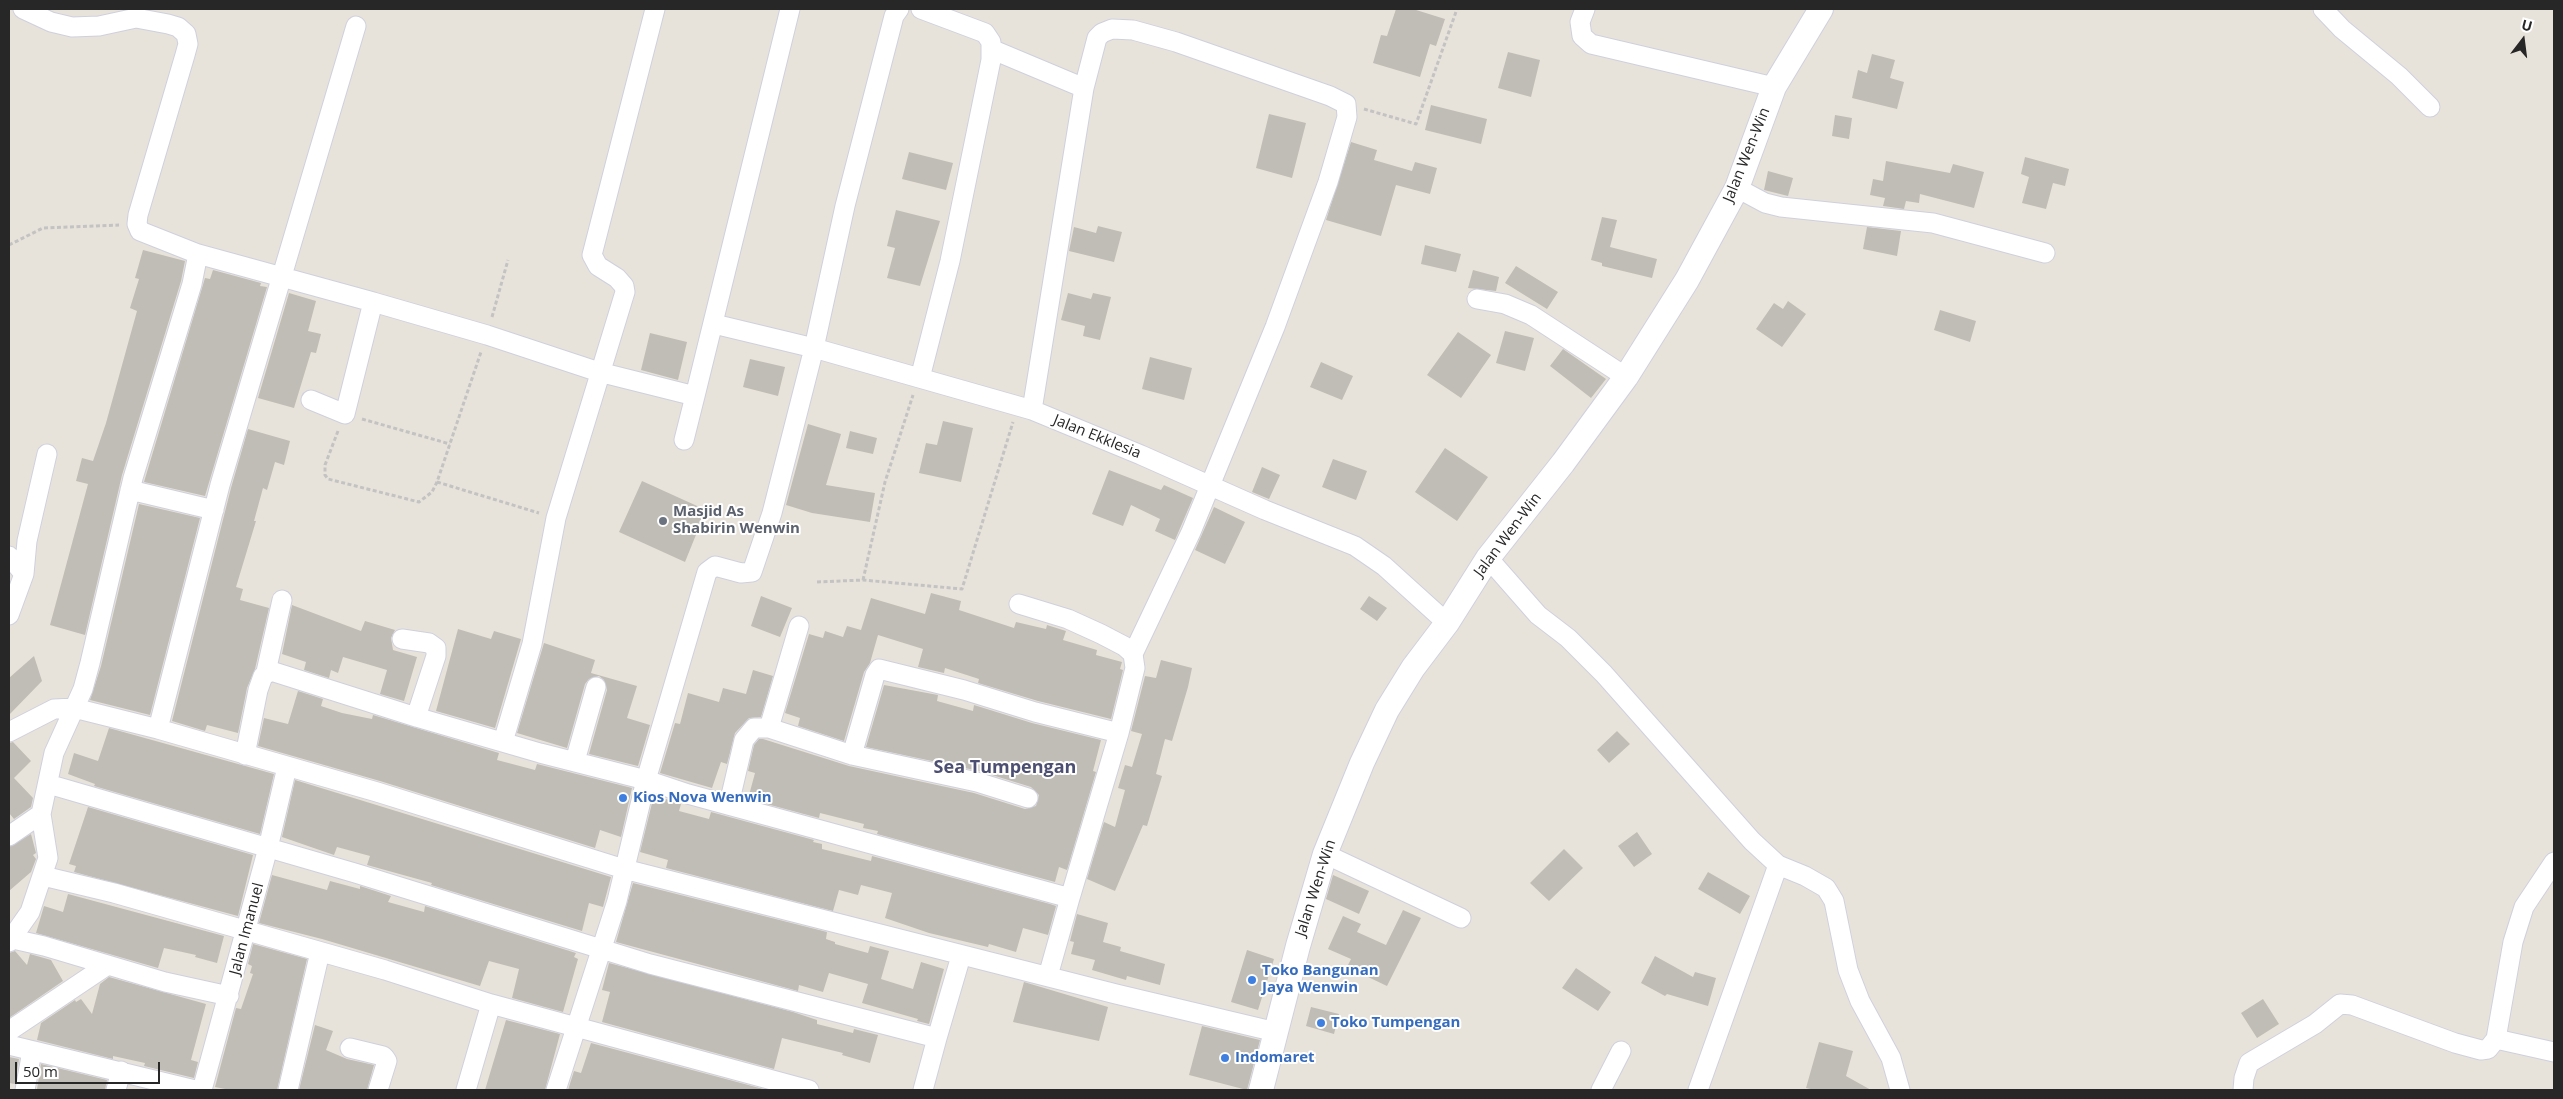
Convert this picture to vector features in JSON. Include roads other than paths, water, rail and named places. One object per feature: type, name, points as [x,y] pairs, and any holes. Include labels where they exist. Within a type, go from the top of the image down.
[{"type":"street","points":[[23,9],[51,22],[72,27],[99,26],[136,18],[178,27],[186,34],[188,44],[137,224],[140,232],[198,254],[487,335],[599,372],[695,396]]},
{"type":"street","points":[[503,742],[532,644],[556,518],[599,372],[625,292],[624,286],[617,278],[598,266],[592,255],[654,9]]},
{"type":"street","points":[[684,440],[790,9]]},
{"type":"street","points":[[556,1090],[617,901],[646,780],[708,572],[715,566],[741,573],[752,572],[772,513],[814,348],[845,206],[894,16],[899,9]]},
{"type":"street","points":[[920,378],[950,261],[990,70],[991,49],[991,42],[985,33],[921,9]]},
{"type":"street","points":[[1585,9],[1580,22],[1582,36],[1591,44],[1774,87]]},
{"type":"street","name":"Jalan Wen-Win","points":[[1261,1090],[1298,946],[1325,854],[1362,763],[1387,710],[1413,668],[1447,624],[1488,558],[1563,463],[1626,377],[1687,280],[1737,188],[1774,87],[1821,9]]},
{"type":"street","points":[[2323,9],[2342,29],[2400,76],[2430,107]]},
{"type":"street","points":[[158,729],[214,510],[356,26]]},
{"type":"street","points":[[1025,409],[1084,88],[1097,38],[1102,33],[1112,29],[1133,30],[1176,42],[1330,96],[1346,104],[1347,116],[1314,222],[1275,327],[1190,532],[1133,654],[1135,668],[1119,733],[1048,976]]},
{"type":"street","points":[[991,49],[1084,88]]},
{"type":"street","points":[[1737,188],[1765,203],[1781,207],[1933,224],[2045,253]]},
{"type":"street","points":[[198,254],[192,284],[130,490],[90,663],[74,708],[59,737],[40,814],[48,858],[30,912],[11,940],[68,952],[106,966],[228,996]]},
{"type":"street","points":[[1478,299],[1505,304],[1531,315],[1626,377]]},
{"type":"street","points":[[310,400],[345,414],[374,302]]},
{"type":"street","name":"Jalan Ekklesia","points":[[714,324],[814,348],[1025,409],[1354,546],[1384,566],[1447,624]]},
{"type":"street","points":[[9,615],[24,574],[27,541],[47,454]]},
{"type":"street","points":[[130,490],[214,510]]},
{"type":"street","points":[[9,556],[24,574]]},
{"type":"street","points":[[1488,558],[1538,615],[1568,638],[1604,674],[1752,841],[1778,865],[1805,876],[1826,888],[1834,901],[1848,970],[1860,1001],[1891,1058],[1900,1090]]},
{"type":"street","points":[[245,756],[258,690],[266,672],[282,600]]},
{"type":"street","points":[[1019,604],[1068,619],[1124,646],[1133,654]]},
{"type":"street","points":[[769,728],[799,626]]},
{"type":"street","points":[[402,639],[429,643],[436,648],[436,656],[416,717]]},
{"type":"street","points":[[852,754],[875,675],[879,669],[964,690],[1035,712],[1119,733]]},
{"type":"street","points":[[266,672],[271,670],[416,717],[503,742],[1070,898]]},
{"type":"street","points":[[575,761],[596,687]]},
{"type":"street","points":[[9,732],[54,709],[74,708],[158,729],[624,869],[961,956],[1276,1032]]},
{"type":"street","points":[[729,804],[744,740],[754,728],[769,728],[852,754],[977,782],[1028,798]]},
{"type":"street","name":"Jalan Imanuel","points":[[202,1090],[268,848],[287,767]]},
{"type":"street","points":[[48,784],[268,848],[650,964],[937,1038]]},
{"type":"street","points":[[9,836],[40,814]]},
{"type":"street","points":[[1325,854],[1462,918]]},
{"type":"street","points":[[2243,1090],[2244,1078],[2249,1063],[2315,1024],[2340,1004],[2352,1005],[2418,1031],[2480,1050],[2488,1049],[2496,1039],[2513,942],[2524,907],[2554,862]]},
{"type":"street","points":[[1698,1090],[1778,865]]},
{"type":"street","points":[[43,876],[114,893],[462,993],[492,1004],[808,1090]]},
{"type":"street","points":[[288,1090],[320,952]]},
{"type":"street","points":[[923,1090],[961,956]]},
{"type":"street","points":[[9,1031],[106,966]]},
{"type":"street","points":[[466,1090],[492,1004]]},
{"type":"street","points":[[2496,1039],[2554,1052]]},
{"type":"street","points":[[9,1045],[195,1090]]},
{"type":"street","points":[[350,1048],[385,1058],[387,1062],[378,1090]]},
{"type":"street","points":[[25,1090],[32,1051]]},
{"type":"street","points":[[1601,1090],[1621,1051]]},
{"type":"street","points":[[116,1090],[121,1072]]},
{"type":"place","name":"Masjid As Shabirin Wenwin","points":[[663,521]]},
{"type":"place","name":"Kios Nova Wenwin","points":[[623,798]]},
{"type":"place","name":"Toko Bangunan Jaya Wenwin","points":[[1252,980]]},
{"type":"place","name":"Toko Tumpengan","points":[[1321,1023]]},
{"type":"place","name":"Indomaret","points":[[1225,1058]]},
{"type":"district","name":"Sea Tumpengan","points":[[1005,768]]}]
